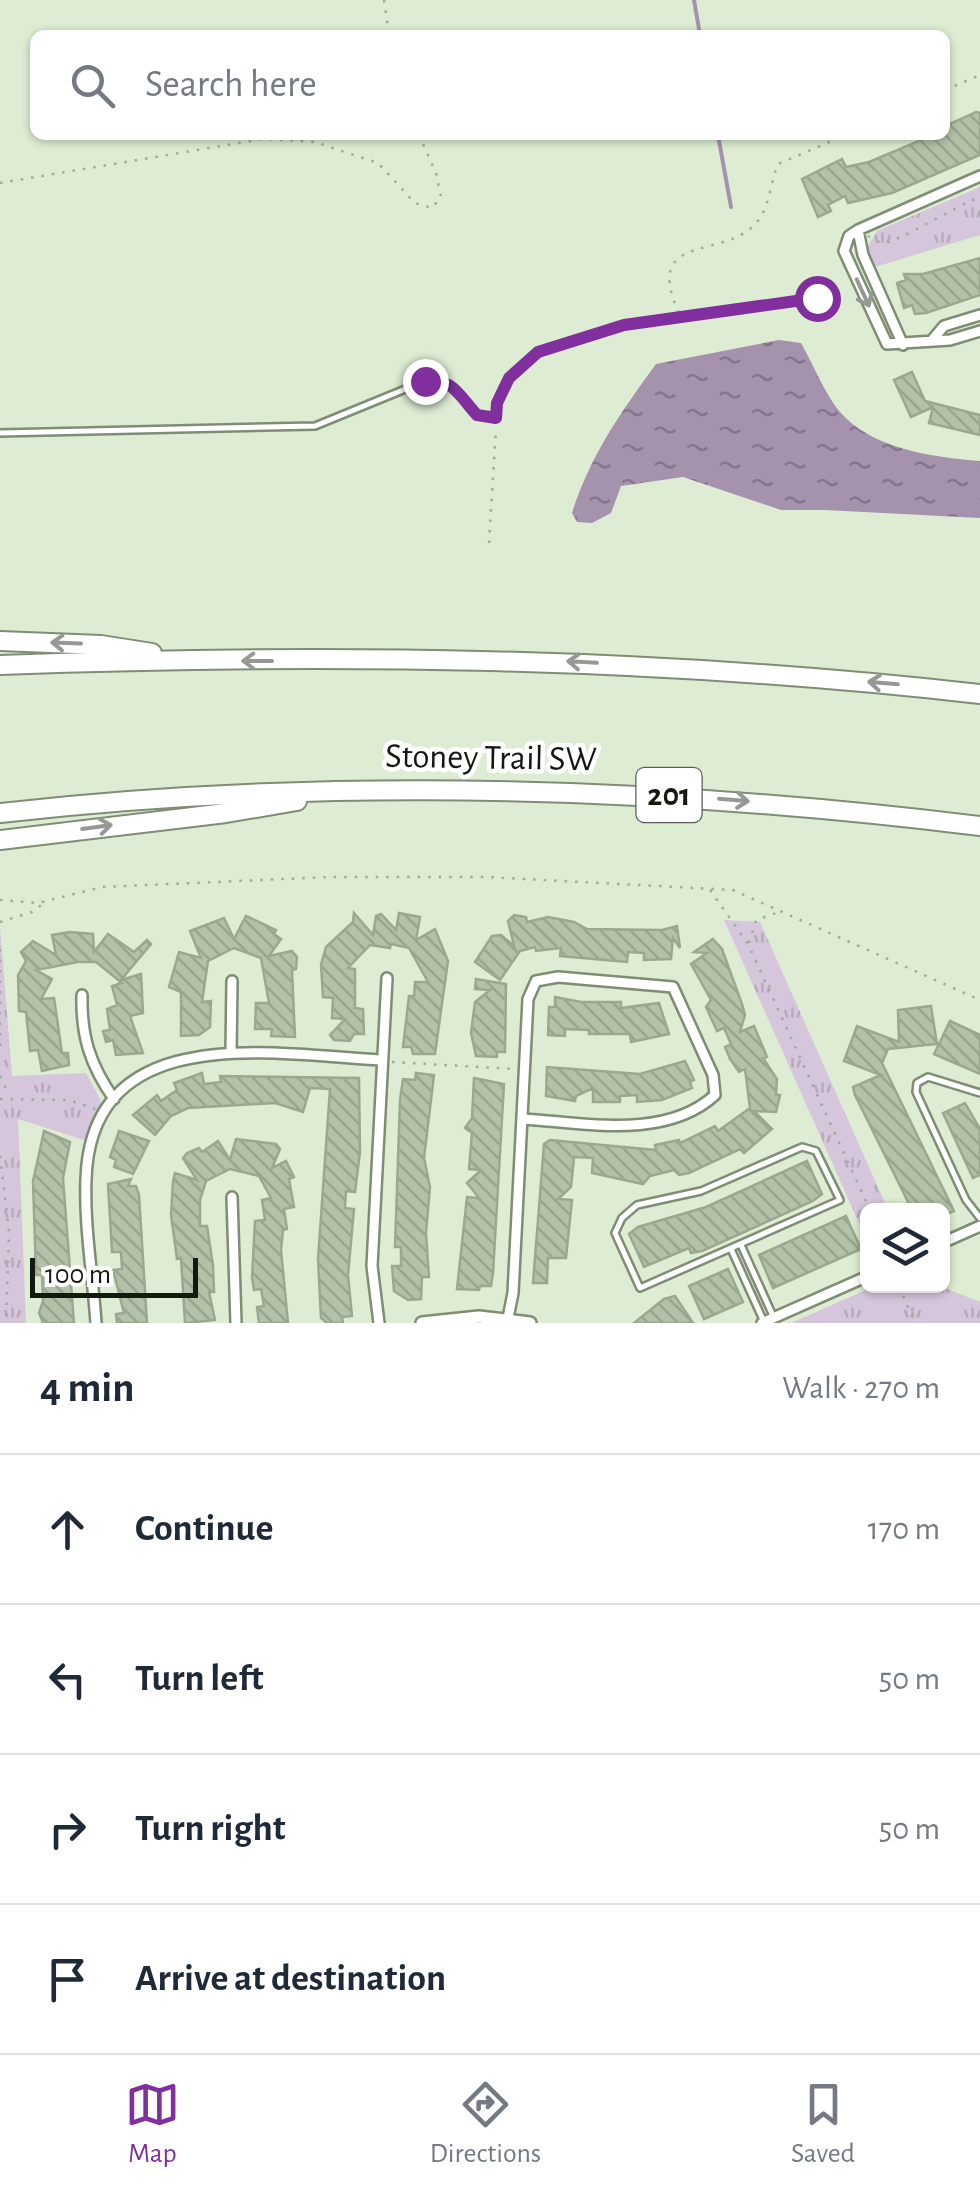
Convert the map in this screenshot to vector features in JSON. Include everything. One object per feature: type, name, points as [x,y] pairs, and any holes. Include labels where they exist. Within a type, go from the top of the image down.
[{"type":"highway","points":[[0,641],[100,645],[197,661]]},
{"type":"highway","points":[[0,665],[560,661],[790,674],[980,694]]},
{"type":"highway","name":"Stoney Trail SW","points":[[0,812],[186,796],[537,789],[690,796],[980,826]]},
{"type":"highway","points":[[0,840],[226,814],[357,790]]},
{"type":"street","points":[[980,176],[858,230],[849,236],[844,252],[887,344],[950,340],[980,331]]},
{"type":"street","points":[[858,230],[863,256],[903,345]]},
{"type":"street","points":[[933,339],[944,326],[980,315]]},
{"type":"street","points":[[507,1321],[524,1119],[528,999],[536,981],[558,976],[674,987],[713,1075],[715,1094],[700,1108],[640,1124],[524,1119]]},
{"type":"street","points":[[379,1323],[372,1266],[386,1061],[387,978]]},
{"type":"street","points":[[231,1052],[232,981]]},
{"type":"street","points":[[82,995],[84,1041],[92,1066],[114,1099]]},
{"type":"street","points":[[96,1323],[85,1181],[94,1135],[114,1099],[135,1081],[171,1062],[231,1052],[386,1061]]},
{"type":"street","points":[[232,1198],[236,1323]]},
{"type":"street","points":[[950,1239],[980,1226]]},
{"type":"street","points":[[763,1323],[860,1280]]},
{"type":"street","points":[[422,1323],[455,1318],[530,1323]]},
{"type":"lane","points":[[0,433],[315,426],[425,381],[440,380],[454,385],[477,415],[496,418]]},
{"type":"lane","points":[[980,1094],[928,1077],[917,1083],[916,1092],[966,1200],[980,1218]]},
{"type":"lane","points":[[802,1147],[816,1152],[840,1200],[732,1249],[640,1288],[615,1233],[622,1218],[637,1205],[701,1191],[802,1147]]},
{"type":"lane","points":[[741,1245],[774,1318]]},
{"type":"lane","points":[[732,1249],[763,1323]]},
{"type":"path","points":[[384,0],[388,30]]},
{"type":"path","points":[[950,88],[980,75]]},
{"type":"path","points":[[0,183],[251,140]]},
{"type":"path","points":[[289,140],[315,142],[378,163],[415,203],[432,208],[440,196],[436,173],[422,140]]},
{"type":"path","points":[[680,314],[670,282],[675,260],[687,250],[742,236],[766,207],[778,164],[834,140]]},
{"type":"path","points":[[858,230],[881,243],[893,241],[942,212],[980,197]]},
{"type":"path","points":[[489,543],[497,403],[509,378],[538,352],[624,325],[680,314],[817,298]]},
{"type":"path","points":[[0,900],[22,904],[102,888],[329,877],[486,877],[733,890],[980,1000]]},
{"type":"path","points":[[709,889],[748,944],[867,1203]]},
{"type":"path","points":[[0,922],[32,912],[48,900]]},
{"type":"path","points":[[748,944],[756,920],[782,911]]},
{"type":"path","points":[[0,948],[0,1052]]},
{"type":"path","points":[[386,1061],[525,1070]]},
{"type":"path","points":[[0,1076],[9,1097]]},
{"type":"path","points":[[0,1099],[69,1100],[99,1110]]},
{"type":"path","points":[[0,1156],[10,1232],[6,1323]]},
{"type":"path","points":[[901,1293],[915,1323]]},
{"type":"green space","points":[[980,187],[980,235],[875,267],[867,248],[877,231]]},
{"type":"green space","points":[[724,920],[760,922],[885,1203],[860,1203],[860,1225]]},
{"type":"green space","points":[[0,927],[12,1076],[86,1073],[102,1103],[84,1140],[18,1119],[26,1323],[0,1323]]},
{"type":"green space","points":[[950,1290],[980,1302],[980,1323],[791,1323],[860,1293]]},
{"type":"water","points":[[779,340],[801,343],[839,411],[868,434],[904,449],[980,461],[980,518],[781,510],[683,477],[621,486],[611,513],[592,523],[577,522],[572,513],[597,453],[656,364]]},
{"type":"building","points":[[980,113],[980,155],[892,193],[848,203],[845,196],[828,205],[831,211],[818,217],[802,179],[842,159],[846,167],[869,162],[921,140],[950,140],[950,124]]},
{"type":"building","points":[[980,258],[980,295],[926,313],[915,314],[912,305],[904,308],[897,283],[906,280],[904,274],[923,274]]},
{"type":"building","points":[[912,372],[925,401],[980,415],[980,435],[929,423],[933,407],[911,417],[894,380]]},
{"type":"building","points":[[354,913],[373,935],[376,916],[381,914],[396,930],[399,913],[420,917],[416,940],[435,929],[448,961],[435,1054],[413,1054],[411,1047],[403,1047],[409,996],[414,996],[415,982],[428,982],[409,948],[391,944],[390,948],[370,945],[348,968],[355,969],[355,1008],[363,1009],[364,1034],[354,1034],[350,1041],[334,1040],[330,1035],[345,1019],[332,1018],[333,998],[323,997],[321,965],[326,947],[353,922]]},
{"type":"building","points":[[514,915],[526,917],[527,922],[548,917],[587,929],[662,930],[677,926],[680,948],[673,938],[671,959],[644,960],[644,953],[628,952],[627,962],[560,956],[561,948],[536,951],[535,947],[520,951],[500,980],[475,962],[492,936],[501,935],[514,946],[508,921]]},
{"type":"building","points":[[246,916],[276,930],[274,934],[281,939],[269,956],[292,951],[297,957],[296,969],[292,970],[295,1037],[271,1036],[272,1029],[255,1029],[256,1003],[269,1003],[261,958],[234,948],[208,961],[202,1002],[211,1001],[210,1027],[199,1035],[181,1036],[181,992],[169,987],[179,952],[201,958],[190,931],[224,918],[234,939]]},
{"type":"building","points":[[93,934],[94,952],[108,934],[134,952],[147,940],[151,944],[121,980],[141,974],[143,1013],[130,1016],[143,1053],[116,1055],[113,1040],[106,1042],[103,1031],[110,1030],[107,1009],[117,1005],[112,986],[122,983],[96,962],[78,962],[36,970],[52,979],[41,999],[54,998],[62,1053],[68,1053],[69,1065],[42,1071],[38,1050],[30,1051],[26,1012],[19,1011],[18,975],[26,961],[21,952],[33,941],[56,955],[52,935]]},
{"type":"building","points":[[713,939],[722,949],[742,1004],[745,1015],[740,1032],[754,1026],[767,1057],[763,1058],[777,1079],[776,1095],[780,1095],[776,1112],[754,1111],[772,1129],[744,1153],[740,1149],[689,1173],[679,1175],[674,1170],[650,1176],[643,1184],[592,1173],[593,1158],[574,1157],[571,1187],[558,1199],[572,1200],[566,1258],[548,1258],[547,1283],[533,1283],[544,1144],[550,1140],[656,1150],[655,1145],[679,1140],[680,1143],[715,1126],[718,1131],[750,1108],[745,1069],[739,1072],[730,1059],[725,1047],[731,1044],[724,1028],[717,1031],[706,1007],[711,1000],[691,964],[707,953],[694,952]]},
{"type":"building","points":[[476,979],[506,984],[505,1052],[497,1052],[497,1057],[476,1056],[471,1033],[475,1002],[490,990],[475,989]]},
{"type":"building","points":[[555,997],[581,1002],[621,1002],[621,1008],[659,1003],[669,1034],[631,1042],[630,1034],[589,1034],[589,1030],[565,1029],[565,1036],[548,1035],[549,1007],[555,1007]]},
{"type":"building","points":[[931,1006],[937,1044],[888,1049],[882,1063],[954,1211],[950,1213],[950,1203],[909,1203],[853,1087],[881,1075],[844,1061],[857,1026],[899,1042],[898,1010]]},
{"type":"building","points":[[950,1021],[980,1035],[980,1074],[934,1054]]},
{"type":"building","points":[[685,1061],[694,1080],[690,1082],[692,1088],[662,1100],[637,1102],[637,1095],[620,1096],[620,1102],[593,1102],[593,1088],[576,1096],[575,1101],[546,1096],[547,1067],[640,1074]]},
{"type":"building","points":[[202,1073],[204,1084],[221,1082],[220,1076],[359,1078],[360,1152],[355,1192],[346,1191],[345,1208],[354,1209],[348,1275],[352,1316],[342,1317],[343,1323],[327,1323],[321,1318],[318,1259],[330,1089],[310,1088],[303,1112],[275,1103],[188,1108],[171,1116],[155,1135],[133,1115],[157,1095],[161,1101],[177,1090],[174,1083]]},
{"type":"building","points":[[416,1073],[434,1075],[424,1158],[430,1187],[426,1233],[429,1277],[422,1277],[421,1299],[408,1300],[394,1291],[392,1266],[401,1266],[401,1247],[395,1247],[400,1100],[403,1079],[415,1080]]},
{"type":"building","points":[[474,1078],[504,1084],[493,1273],[491,1286],[480,1286],[479,1290],[457,1289],[467,1197],[479,1198],[467,1183],[481,1170],[469,1169],[472,1133],[465,1128],[472,1118]]},
{"type":"building","points":[[965,1103],[980,1129],[980,1175],[973,1178],[943,1113]]},
{"type":"building","points":[[44,1131],[70,1142],[63,1178],[74,1323],[43,1323],[39,1313],[43,1301],[42,1275],[36,1275],[33,1181]]},
{"type":"building","points":[[119,1131],[149,1141],[133,1174],[114,1167],[116,1160],[110,1157]]},
{"type":"building","points":[[236,1139],[276,1144],[280,1149],[272,1168],[286,1161],[294,1177],[289,1179],[294,1207],[284,1209],[287,1229],[283,1230],[281,1250],[288,1323],[259,1323],[257,1307],[264,1306],[261,1289],[254,1290],[252,1278],[255,1221],[265,1220],[262,1200],[271,1198],[259,1176],[230,1169],[206,1181],[200,1200],[200,1226],[207,1226],[213,1265],[214,1292],[209,1292],[215,1320],[185,1323],[181,1258],[177,1259],[171,1215],[175,1173],[197,1180],[183,1158],[187,1153],[199,1148],[202,1152],[218,1141],[230,1160]]},
{"type":"building","points":[[807,1161],[822,1194],[813,1201],[702,1251],[691,1253],[689,1248],[644,1267],[629,1234],[638,1227],[706,1207]]},
{"type":"building","points":[[131,1179],[128,1186],[136,1186],[139,1195],[147,1323],[117,1323],[116,1314],[124,1313],[113,1270],[122,1269],[121,1252],[112,1252],[108,1184]]},
{"type":"building","points":[[846,1216],[860,1247],[773,1288],[759,1255]]},
{"type":"building","points":[[728,1269],[743,1302],[704,1319],[689,1286]]},
{"type":"building","points":[[675,1296],[693,1323],[634,1323],[664,1299]]},
{"type":"waterway","points":[[694,0],[699,30]]},
{"type":"waterway","points":[[719,140],[731,207]]},
{"type":"route","points":[[425,381],[440,380],[454,385],[477,415],[496,418],[497,403],[509,378],[538,352],[624,325],[680,314],[817,298]]}]
